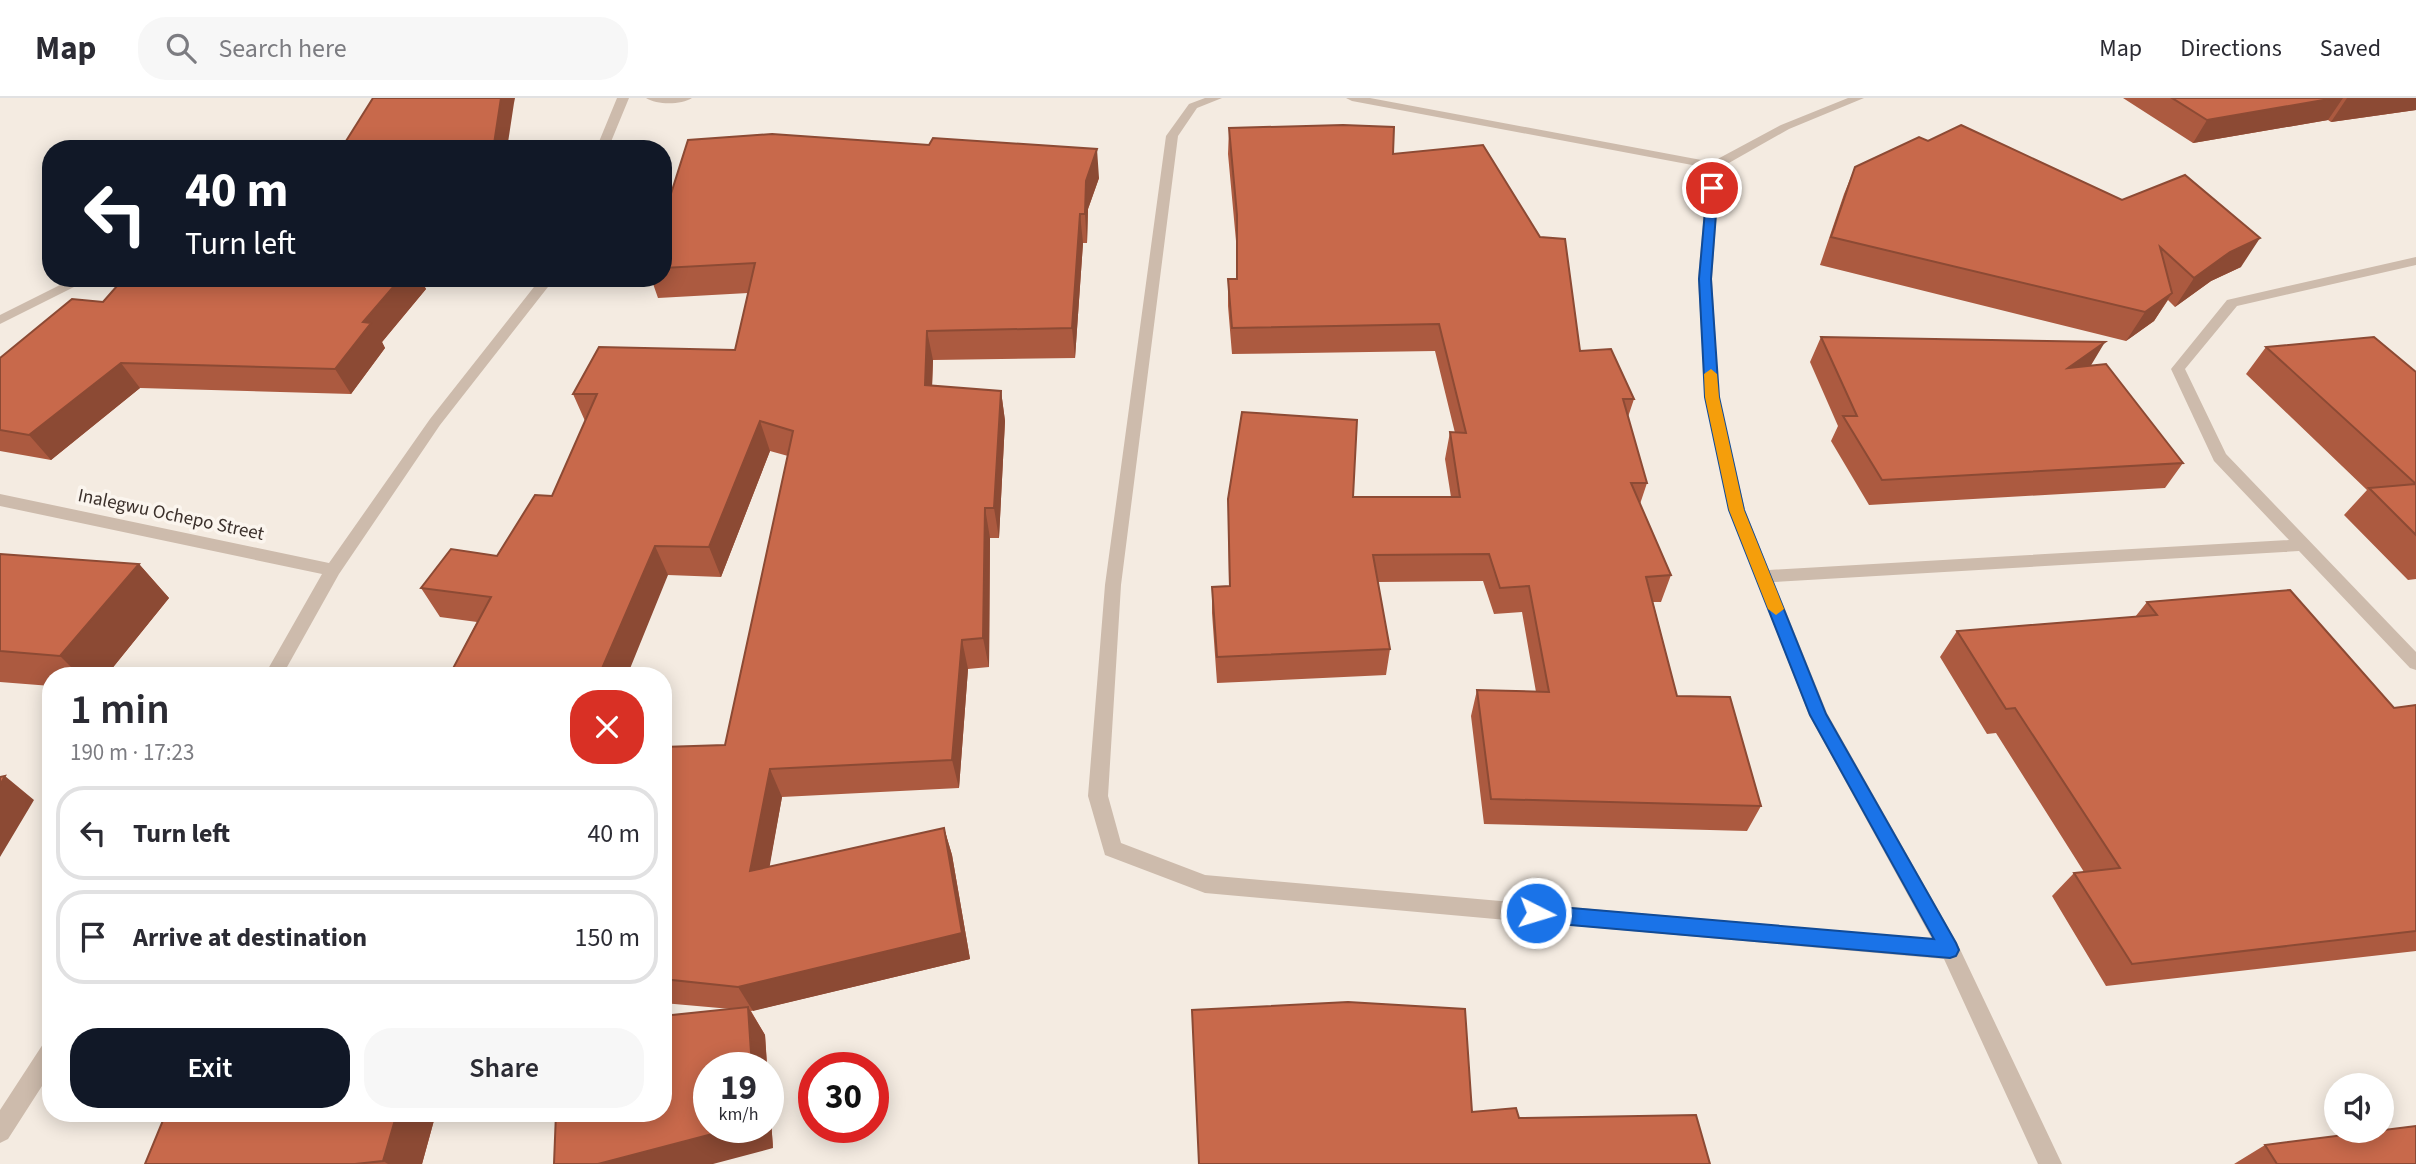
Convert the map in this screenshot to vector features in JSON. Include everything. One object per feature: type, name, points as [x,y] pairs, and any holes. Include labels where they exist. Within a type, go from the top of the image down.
[{"type":"street","points":[[606,140],[623,98]]},
{"type":"street","points":[[652,98],[686,98]]},
{"type":"street","points":[[1216,98],[1193,106],[1172,136],[1113,585],[1098,796],[1112,849],[1205,884],[1950,950]]},
{"type":"street","points":[[1352,98],[1714,166],[1784,127],[1858,98]]},
{"type":"street","points":[[1714,166],[1705,279],[1712,397],[1737,510],[1818,715],[1950,950],[2050,1164]]},
{"type":"street","points":[[2416,261],[2232,303],[2178,369],[2219,457],[2416,663]]},
{"type":"street","points":[[0,320],[67,287]]},
{"type":"street","points":[[279,667],[333,570],[435,422],[541,287]]},
{"type":"street","name":"Inalegwu Ochepo Street","points":[[0,500],[333,570]]},
{"type":"street","points":[[1763,577],[2302,545]]},
{"type":"street","points":[[0,1131],[42,1066]]},
{"type":"building","points":[[373,98],[501,98],[495,140],[347,140]]},
{"type":"building","points":[[2172,98],[2335,98],[2207,120]]},
{"type":"building","points":[[1343,125],[1394,127],[1393,154],[1483,145],[1540,237],[1565,239],[1580,351],[1611,349],[1634,399],[1623,399],[1647,483],[1631,483],[1671,575],[1646,577],[1677,696],[1730,697],[1761,806],[1491,799],[1477,690],[1549,692],[1529,586],[1500,588],[1489,554],[1373,555],[1390,649],[1217,657],[1212,587],[1230,586],[1228,499],[1242,412],[1357,420],[1353,497],[1460,497],[1450,432],[1466,433],[1439,324],[1232,328],[1228,279],[1237,279],[1237,215],[1229,128]]},
{"type":"building","points":[[1961,125],[2122,200],[2185,175],[2260,238],[2230,252],[2194,278],[2160,247],[2172,293],[2145,312],[1831,237],[1855,167],[1919,137],[1928,141]]},
{"type":"building","points":[[772,134],[929,145],[933,138],[1097,149],[1086,181],[1085,214],[1080,214],[1072,328],[927,331],[925,385],[1001,391],[994,508],[985,508],[983,638],[962,640],[952,760],[770,769],[750,871],[944,828],[962,933],[738,987],[672,980],[672,747],[725,745],[793,431],[760,421],[709,547],[655,546],[603,667],[454,667],[491,597],[421,588],[451,549],[497,556],[535,495],[552,496],[597,394],[573,394],[599,347],[735,350],[755,263],[672,268],[672,191],[688,140]]},
{"type":"building","points":[[116,287],[393,287],[363,322],[371,323],[335,369],[121,363],[29,435],[0,430],[0,358],[72,299],[103,302]]},
{"type":"building","points":[[1821,337],[2105,342],[2068,368],[2106,364],[2183,463],[1882,480],[1843,416],[1857,416]]},
{"type":"building","points":[[2374,337],[2416,372],[2416,484],[2266,347]]},
{"type":"building","points":[[2416,484],[2416,535],[2369,488]]},
{"type":"building","points":[[0,554],[139,564],[60,656],[0,651]]},
{"type":"building","points":[[2290,590],[2394,708],[2416,705],[2416,931],[2132,964],[2074,873],[2120,868],[2015,708],[2006,709],[1957,631],[2157,615],[2147,602]]},
{"type":"building","points":[[1348,1002],[1465,1009],[1472,1112],[1516,1108],[1519,1118],[1696,1115],[1710,1164],[1199,1164],[1192,1010]]},
{"type":"building","points":[[748,1007],[751,1052],[693,1052],[693,1139],[598,1164],[554,1164],[556,1122],[672,1122],[672,1015]]},
{"type":"building","points":[[162,1122],[394,1122],[383,1161],[355,1164],[145,1164]]},
{"type":"building","points":[[2416,1126],[2416,1164],[2277,1164],[2265,1145],[2324,1138],[2324,1143],[2394,1143],[2394,1129]]},
{"type":"slow traffic","points":[[1711,374],[1712,397],[1737,510],[1776,609]]},
{"type":"route","points":[[1536,913],[1950,950],[1818,715],[1737,510],[1712,397],[1705,279],[1712,188]]}]
